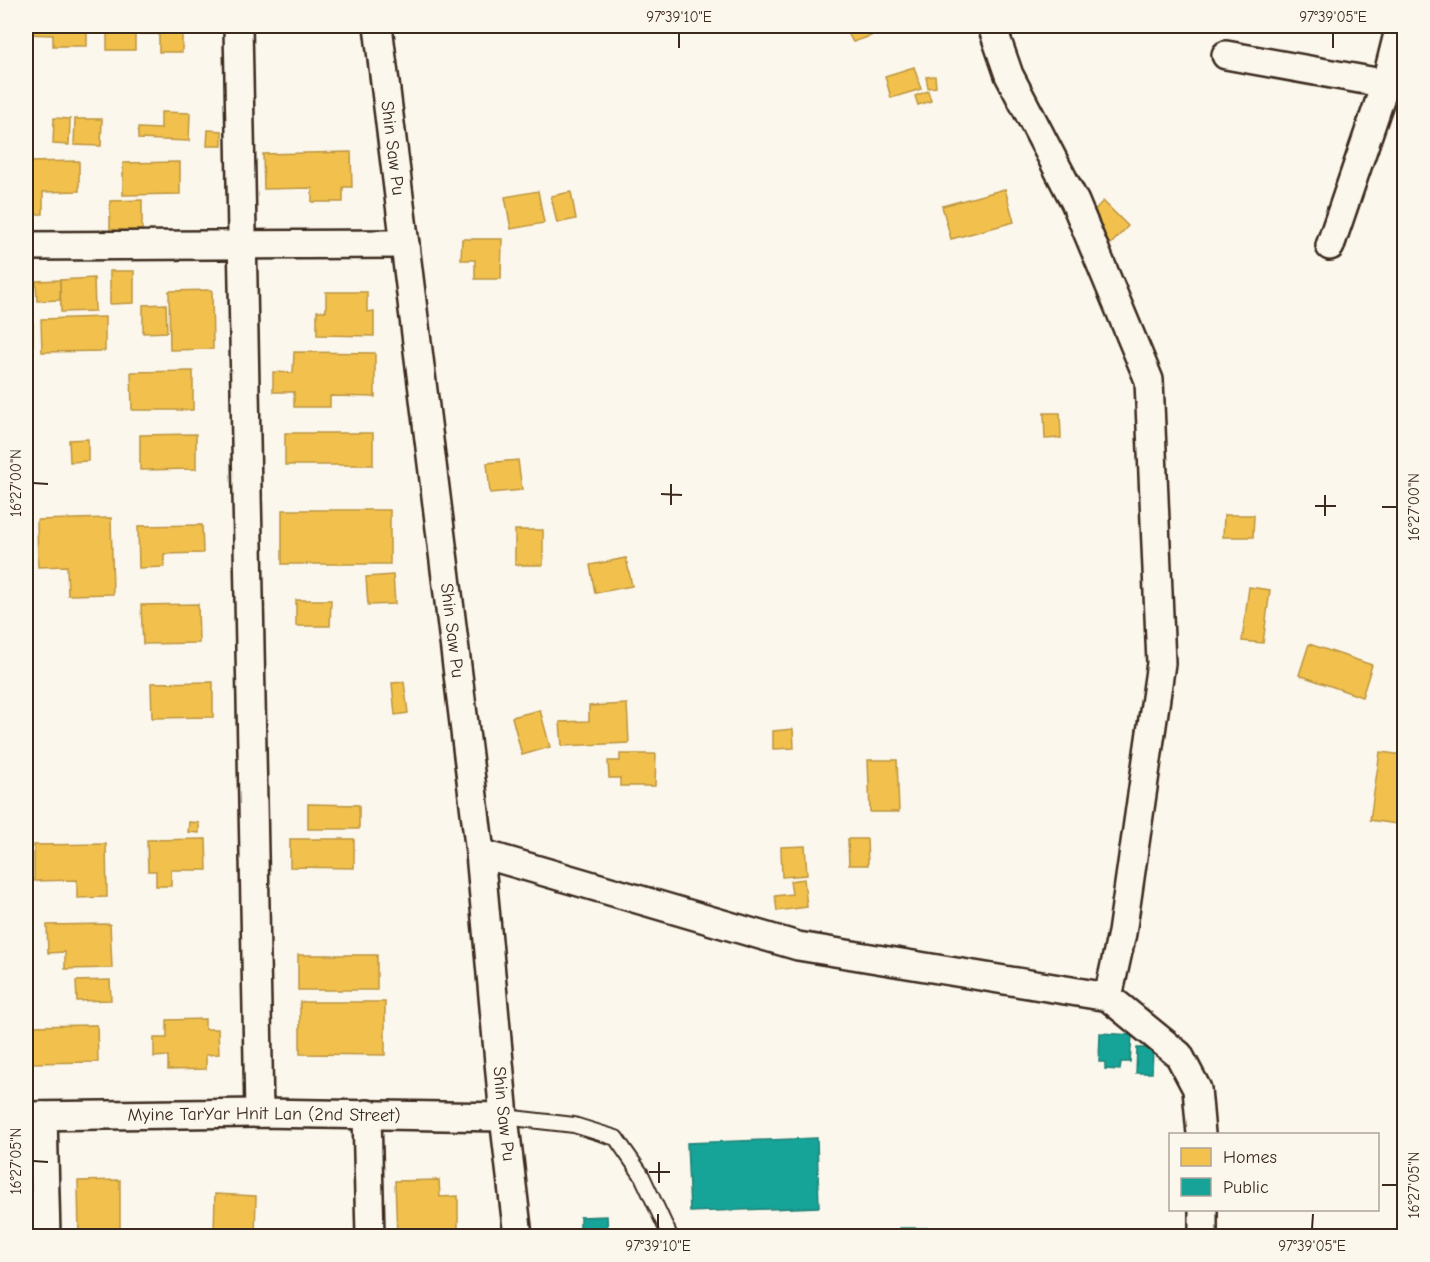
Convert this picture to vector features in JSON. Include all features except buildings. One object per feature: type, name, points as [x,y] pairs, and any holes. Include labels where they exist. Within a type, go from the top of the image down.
[{"type":"street","points":[[238,26],[259,1113]]},
{"type":"street","name":"Shin Saw Pu","points":[[378,26],[480,853],[504,1117],[518,1236]]},
{"type":"street","points":[[992,26],[1009,75],[1076,202],[1149,380],[1161,663],[1122,933],[1108,997]]},
{"type":"street","points":[[1330,246],[1395,85],[1400,26]]},
{"type":"street","points":[[1226,55],[1395,85]]},
{"type":"street","points":[[26,246],[405,244]]},
{"type":"street","points":[[480,853],[798,946],[1108,997],[1179,1055],[1197,1089],[1201,1133]]},
{"type":"street","name":"Myine TarYar Hnit Lan (2nd Street)","points":[[34,1116],[259,1113],[504,1117]]},
{"type":"street","points":[[367,1114],[370,1236]]},
{"type":"street","points":[[34,1116],[46,1236]]},
{"type":"street","points":[[1203,1211],[1203,1236]]},
{"type":"lane","points":[[504,1117],[574,1125],[616,1138],[641,1174],[670,1236]]}]
